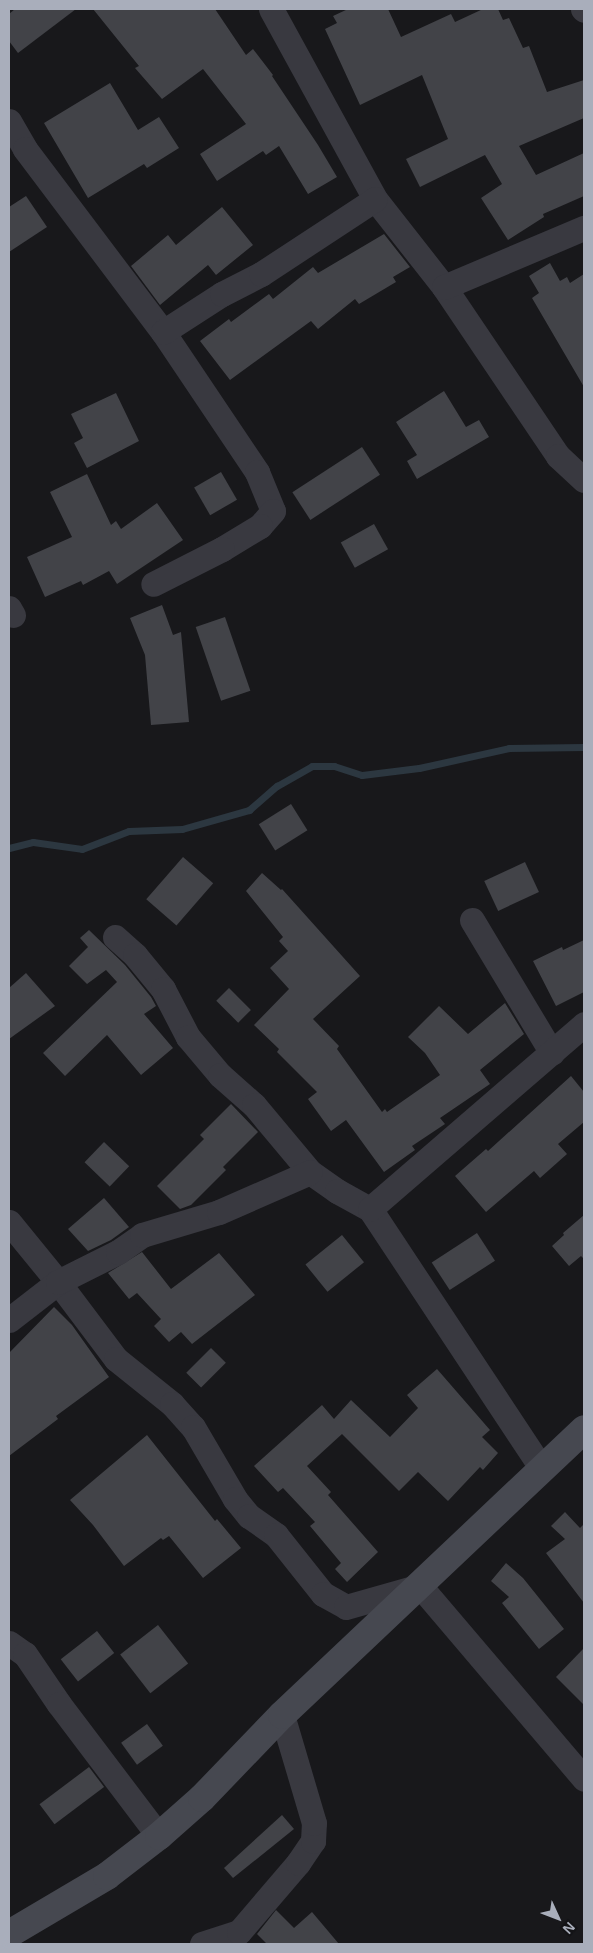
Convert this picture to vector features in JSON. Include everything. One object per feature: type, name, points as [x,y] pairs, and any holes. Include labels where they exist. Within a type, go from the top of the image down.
[{"type":"main road","points":[[9,1934],[107,1876],[202,1798],[282,1715],[584,1429]]},
{"type":"street","points":[[270,9],[375,199],[444,288],[558,456],[584,480]]},
{"type":"street","points":[[9,121],[17,154],[163,332],[257,472],[274,511],[260,526],[222,549],[153,584]]},
{"type":"street","points":[[163,332],[222,294],[261,274],[375,199]]},
{"type":"street","points":[[444,288],[584,228]]},
{"type":"street","points":[[472,920],[552,1053]]},
{"type":"street","points":[[115,937],[135,955],[163,989],[188,1037],[220,1075],[254,1105],[310,1172],[337,1191],[370,1209],[542,1469]]},
{"type":"street","points":[[370,1209],[584,1024]]},
{"type":"street","points":[[9,1320],[58,1282],[118,1252],[142,1236],[219,1212],[310,1172]]},
{"type":"street","points":[[9,1222],[58,1282],[116,1359],[172,1404],[193,1427],[235,1499],[250,1516],[276,1535],[323,1594],[346,1607],[420,1586],[584,1779]]},
{"type":"street","points":[[9,1643],[25,1654],[158,1836]]},
{"type":"street","points":[[202,1944],[240,1938],[314,1841],[314,1822],[282,1715]]},
{"type":"building","points":[[15,9],[76,9],[18,53],[9,41],[9,14]]},
{"type":"building","points":[[93,9],[215,9],[246,55],[253,49],[273,75],[337,177],[308,194],[279,146],[266,155],[263,151],[217,181],[200,154],[246,124],[203,69],[162,99],[135,68],[139,66]]},
{"type":"building","points":[[348,9],[388,9],[401,37],[451,14],[455,22],[483,9],[498,9],[503,20],[509,18],[523,48],[529,46],[547,92],[584,80],[584,118],[519,146],[536,175],[584,153],[584,196],[543,214],[544,217],[508,240],[481,198],[502,184],[485,155],[420,187],[406,159],[448,139],[422,75],[360,105],[325,29],[337,23],[333,16]]},
{"type":"building","points":[[110,83],[138,130],[159,117],[179,148],[147,168],[144,164],[88,198],[44,123]]},
{"type":"building","points":[[26,196],[47,227],[9,252],[9,207]]},
{"type":"building","points":[[222,207],[253,245],[216,275],[208,265],[160,305],[131,266],[168,235],[176,245]]},
{"type":"building","points":[[384,234],[410,267],[393,277],[396,282],[359,304],[355,299],[318,329],[311,321],[230,380],[200,341],[229,319],[231,322],[269,294],[273,299],[313,267],[318,273]]},
{"type":"building","points":[[550,263],[560,281],[567,277],[570,283],[584,274],[584,387],[532,298],[539,293],[529,276]]},
{"type":"building","points":[[444,391],[466,427],[479,420],[489,437],[417,479],[407,461],[417,455],[396,422]]},
{"type":"building","points":[[116,393],[139,441],[87,468],[74,443],[83,438],[71,414]]},
{"type":"building","points":[[362,447],[380,475],[310,520],[292,492]]},
{"type":"building","points":[[221,472],[237,500],[210,515],[194,487]]},
{"type":"building","points":[[87,474],[111,525],[116,521],[121,529],[157,503],[183,540],[117,584],[109,571],[83,585],[81,581],[45,597],[27,557],[72,537],[50,492]]},
{"type":"building","points":[[374,524],[388,549],[355,568],[341,542]]},
{"type":"building","points":[[162,605],[173,635],[181,632],[189,722],[151,725],[145,655],[130,618]]},
{"type":"building","points":[[225,617],[250,691],[221,701],[196,627]]},
{"type":"building","points":[[291,804],[307,830],[275,850],[259,824]]},
{"type":"building","points":[[183,857],[213,883],[176,926],[146,899]]},
{"type":"building","points":[[525,862],[539,892],[498,911],[484,881]]},
{"type":"building","points":[[262,873],[282,889],[360,976],[313,1019],[339,1046],[337,1049],[382,1112],[385,1109],[387,1112],[440,1075],[425,1053],[408,1037],[439,1006],[468,1034],[505,1003],[524,1034],[480,1070],[490,1084],[440,1118],[445,1124],[412,1146],[415,1150],[384,1172],[346,1120],[331,1131],[308,1099],[317,1092],[277,1052],[279,1049],[254,1025],[289,989],[270,968],[288,951],[279,941],[283,937],[246,891]]},
{"type":"building","points":[[89,930],[125,965],[151,997],[156,1006],[144,1014],[173,1048],[141,1075],[107,1035],[65,1076],[43,1053],[117,982],[106,970],[87,984],[69,966],[88,947],[80,938]]},
{"type":"building","points":[[584,940],[584,992],[556,1006],[533,961],[562,947],[563,950]]},
{"type":"building","points":[[26,973],[55,1006],[9,1039],[9,988]]},
{"type":"building","points":[[229,988],[251,1010],[238,1023],[216,1001]]},
{"type":"building","points":[[571,1076],[584,1092],[584,1122],[558,1144],[567,1154],[540,1178],[534,1171],[486,1212],[455,1176],[486,1149],[488,1151]]},
{"type":"building","points":[[231,1104],[258,1132],[223,1167],[226,1170],[191,1205],[180,1209],[157,1186],[204,1139],[200,1135]]},
{"type":"building","points":[[104,1142],[129,1166],[110,1186],[85,1162]]},
{"type":"building","points":[[104,1198],[129,1227],[111,1240],[88,1251],[68,1229]]},
{"type":"building","points":[[584,1215],[584,1259],[581,1256],[569,1266],[552,1246],[564,1235],[563,1233]]},
{"type":"building","points":[[477,1233],[495,1261],[450,1290],[432,1262]]},
{"type":"building","points":[[342,1235],[364,1262],[328,1292],[305,1265]]},
{"type":"building","points":[[142,1252],[171,1289],[219,1253],[255,1295],[192,1344],[181,1332],[169,1342],[154,1326],[161,1319],[137,1293],[129,1299],[108,1273]]},
{"type":"building","points":[[54,1307],[72,1325],[109,1377],[56,1416],[58,1419],[9,1456],[9,1353]]},
{"type":"building","points":[[211,1348],[226,1363],[201,1388],[186,1373]]},
{"type":"building","points":[[437,1369],[490,1430],[482,1437],[498,1453],[483,1470],[480,1467],[448,1501],[418,1472],[399,1491],[342,1434],[307,1466],[331,1492],[328,1495],[378,1552],[347,1582],[335,1569],[341,1563],[310,1526],[315,1522],[283,1488],[278,1492],[254,1466],[322,1405],[334,1419],[351,1400],[390,1437],[418,1408],[407,1395]]},
{"type":"building","points":[[147,1435],[215,1521],[217,1519],[241,1548],[203,1578],[169,1536],[163,1540],[161,1538],[124,1566],[93,1525],[70,1500]]},
{"type":"building","points":[[565,1512],[580,1528],[584,1524],[584,1603],[546,1553],[565,1539],[551,1526]]},
{"type":"building","points":[[506,1563],[523,1578],[564,1629],[539,1649],[502,1603],[509,1597],[491,1581]]},
{"type":"building","points":[[158,1625],[188,1664],[150,1693],[120,1655]]},
{"type":"building","points":[[97,1631],[114,1653],[78,1681],[61,1659]]},
{"type":"building","points":[[584,1648],[584,1705],[556,1677]]},
{"type":"building","points":[[147,1724],[163,1746],[137,1765],[121,1743]]},
{"type":"building","points":[[89,1767],[104,1787],[55,1824],[39,1804]]},
{"type":"building","points":[[282,1815],[294,1829],[233,1878],[224,1868]]},
{"type":"building","points":[[276,1910],[294,1928],[312,1912],[339,1944],[267,1944],[257,1934]]},
{"type":"waterway","points":[[9,848],[33,842],[82,849],[129,831],[182,829],[249,810],[277,786],[312,766],[334,766],[362,775],[419,768],[509,748],[584,747]]}]
